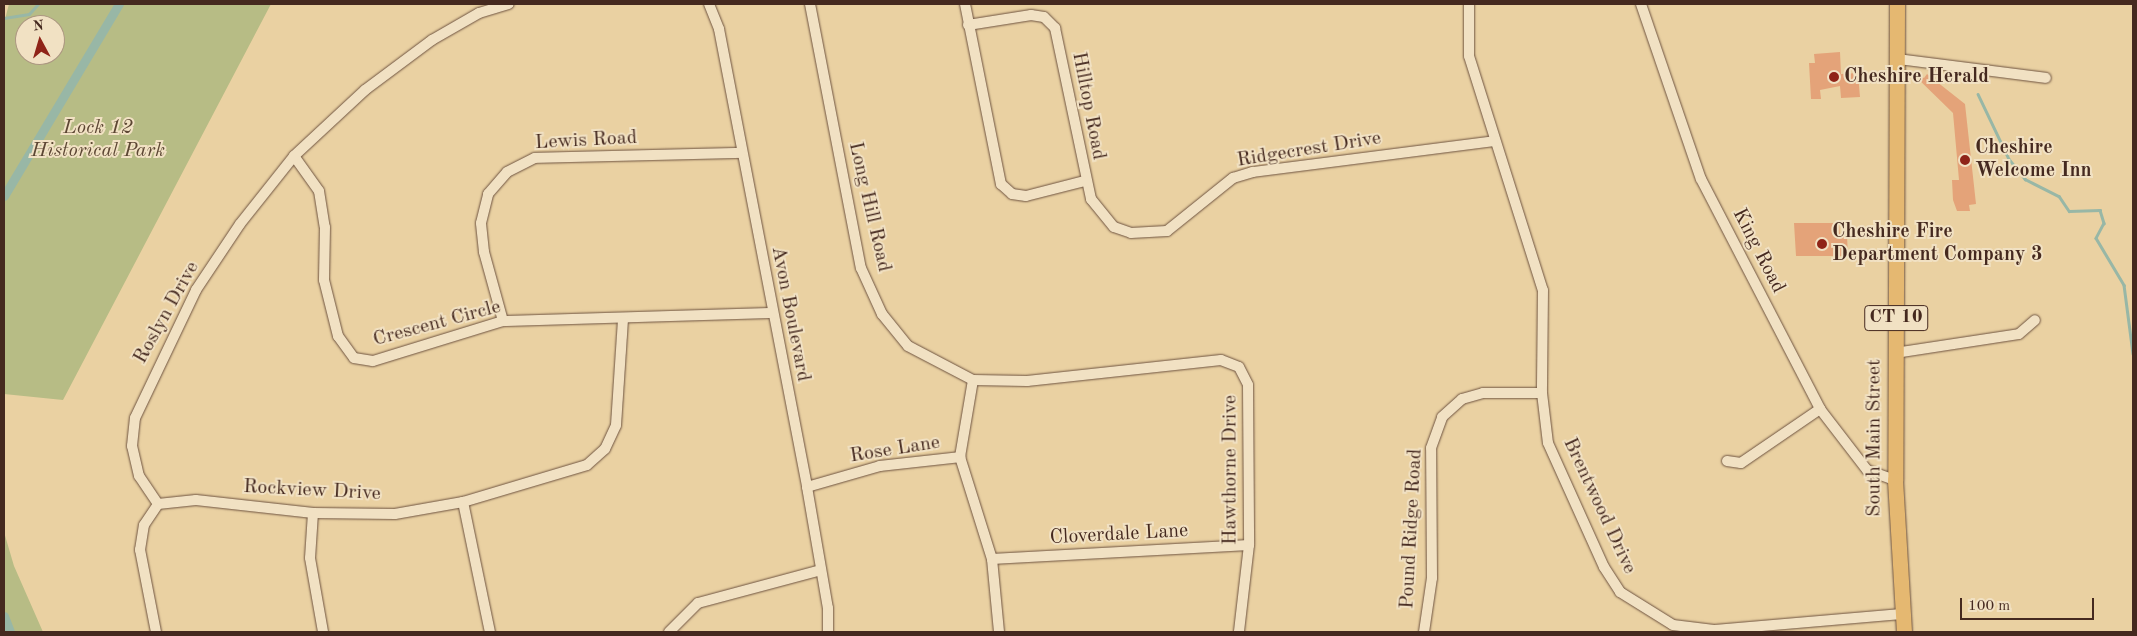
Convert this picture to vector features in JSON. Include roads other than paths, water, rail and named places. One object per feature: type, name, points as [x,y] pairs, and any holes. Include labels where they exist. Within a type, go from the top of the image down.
[{"type":"highway","name":"South Main Street","points":[[1897,4],[1895,480],[1904,632]]},
{"type":"street","points":[[294,156],[366,90],[432,40],[478,13],[508,4]]},
{"type":"street","name":"Avon Boulevard","points":[[710,4],[719,29],[740,153],[807,487],[821,570],[828,632]]},
{"type":"street","name":"Long Hill Road","points":[[810,4],[861,268],[882,314],[908,346],[973,380]]},
{"type":"street","name":"Hilltop Road","points":[[964,4],[968,25],[1001,184],[1012,194],[1026,196],[1084,181],[1055,28],[1044,17],[1030,15],[968,25]]},
{"type":"street","name":"Brentwood Drive","points":[[1469,4],[1469,56],[1543,290],[1542,393],[1548,443],[1604,567],[1620,592],[1644,611],[1673,625],[1714,630],[1902,614]]},
{"type":"street","name":"King Road","points":[[1641,4],[1701,179],[1820,409],[1867,470],[1895,480]]},
{"type":"street","points":[[1898,59],[2046,78]]},
{"type":"street","name":"Ridgecrest Drive","points":[[1084,181],[1101,215],[1114,227],[1149,234],[1182,222],[1233,178],[1253,172],[1495,141]]},
{"type":"street","name":"Lewis Road","points":[[503,321],[484,252],[481,223],[488,194],[507,172],[535,158],[740,153]]},
{"type":"street","name":"Crescent Circle","points":[[294,156],[319,191],[325,227],[324,280],[338,336],[354,358],[373,361],[503,321],[623,320],[773,313]]},
{"type":"street","name":"Roslyn Drive","points":[[158,504],[140,476],[132,446],[135,418],[196,290],[240,224],[294,156]]},
{"type":"street","name":"Rockview Drive","points":[[158,504],[196,500],[314,513],[394,514],[462,502],[558,476],[587,465],[605,449],[621,400],[623,320]]},
{"type":"street","points":[[1895,354],[2019,334],[2035,320]]},
{"type":"street","name":"Hawthorne Drive","points":[[973,380],[1027,381],[1220,360],[1239,367],[1248,385],[1248,545],[1239,632]]},
{"type":"street","points":[[973,380],[960,457],[992,559],[1000,632]]},
{"type":"street","name":"Pound Ridge Road","points":[[1424,632],[1432,578],[1431,448],[1442,417],[1462,399],[1483,393],[1542,393]]},
{"type":"street","points":[[1727,460],[1741,463],[1820,409]]},
{"type":"street","name":"Rose Lane","points":[[807,487],[880,466],[960,457]]},
{"type":"street","points":[[462,502],[490,632]]},
{"type":"street","points":[[156,632],[140,550],[144,525],[158,504]]},
{"type":"street","points":[[314,513],[310,558],[323,632]]},
{"type":"street","name":"Cloverdale Lane","points":[[992,559],[1248,545]]},
{"type":"street","points":[[669,632],[698,604],[821,570]]},
{"type":"waterway","points":[[4,18],[29,14],[38,4]]},
{"type":"waterway","points":[[4,196],[119,4]]},
{"type":"waterway","points":[[1978,94],[2009,159],[2025,179],[2059,196],[2069,211],[2100,210],[2104,223],[2096,238],[2124,285],[2133,353]]},
{"type":"waterway","points":[[4,616],[10,632]]},
{"type":"place","name":"Cheshire Herald","points":[[1834,77]]},
{"type":"place","name":"Cheshire Welcome Inn","points":[[1965,160]]},
{"type":"place","name":"Cheshire Fire Department Company 3","points":[[1822,244]]},
{"type":"park label","name":"Lock 12 Historical Park","points":[[98,140]]}]
